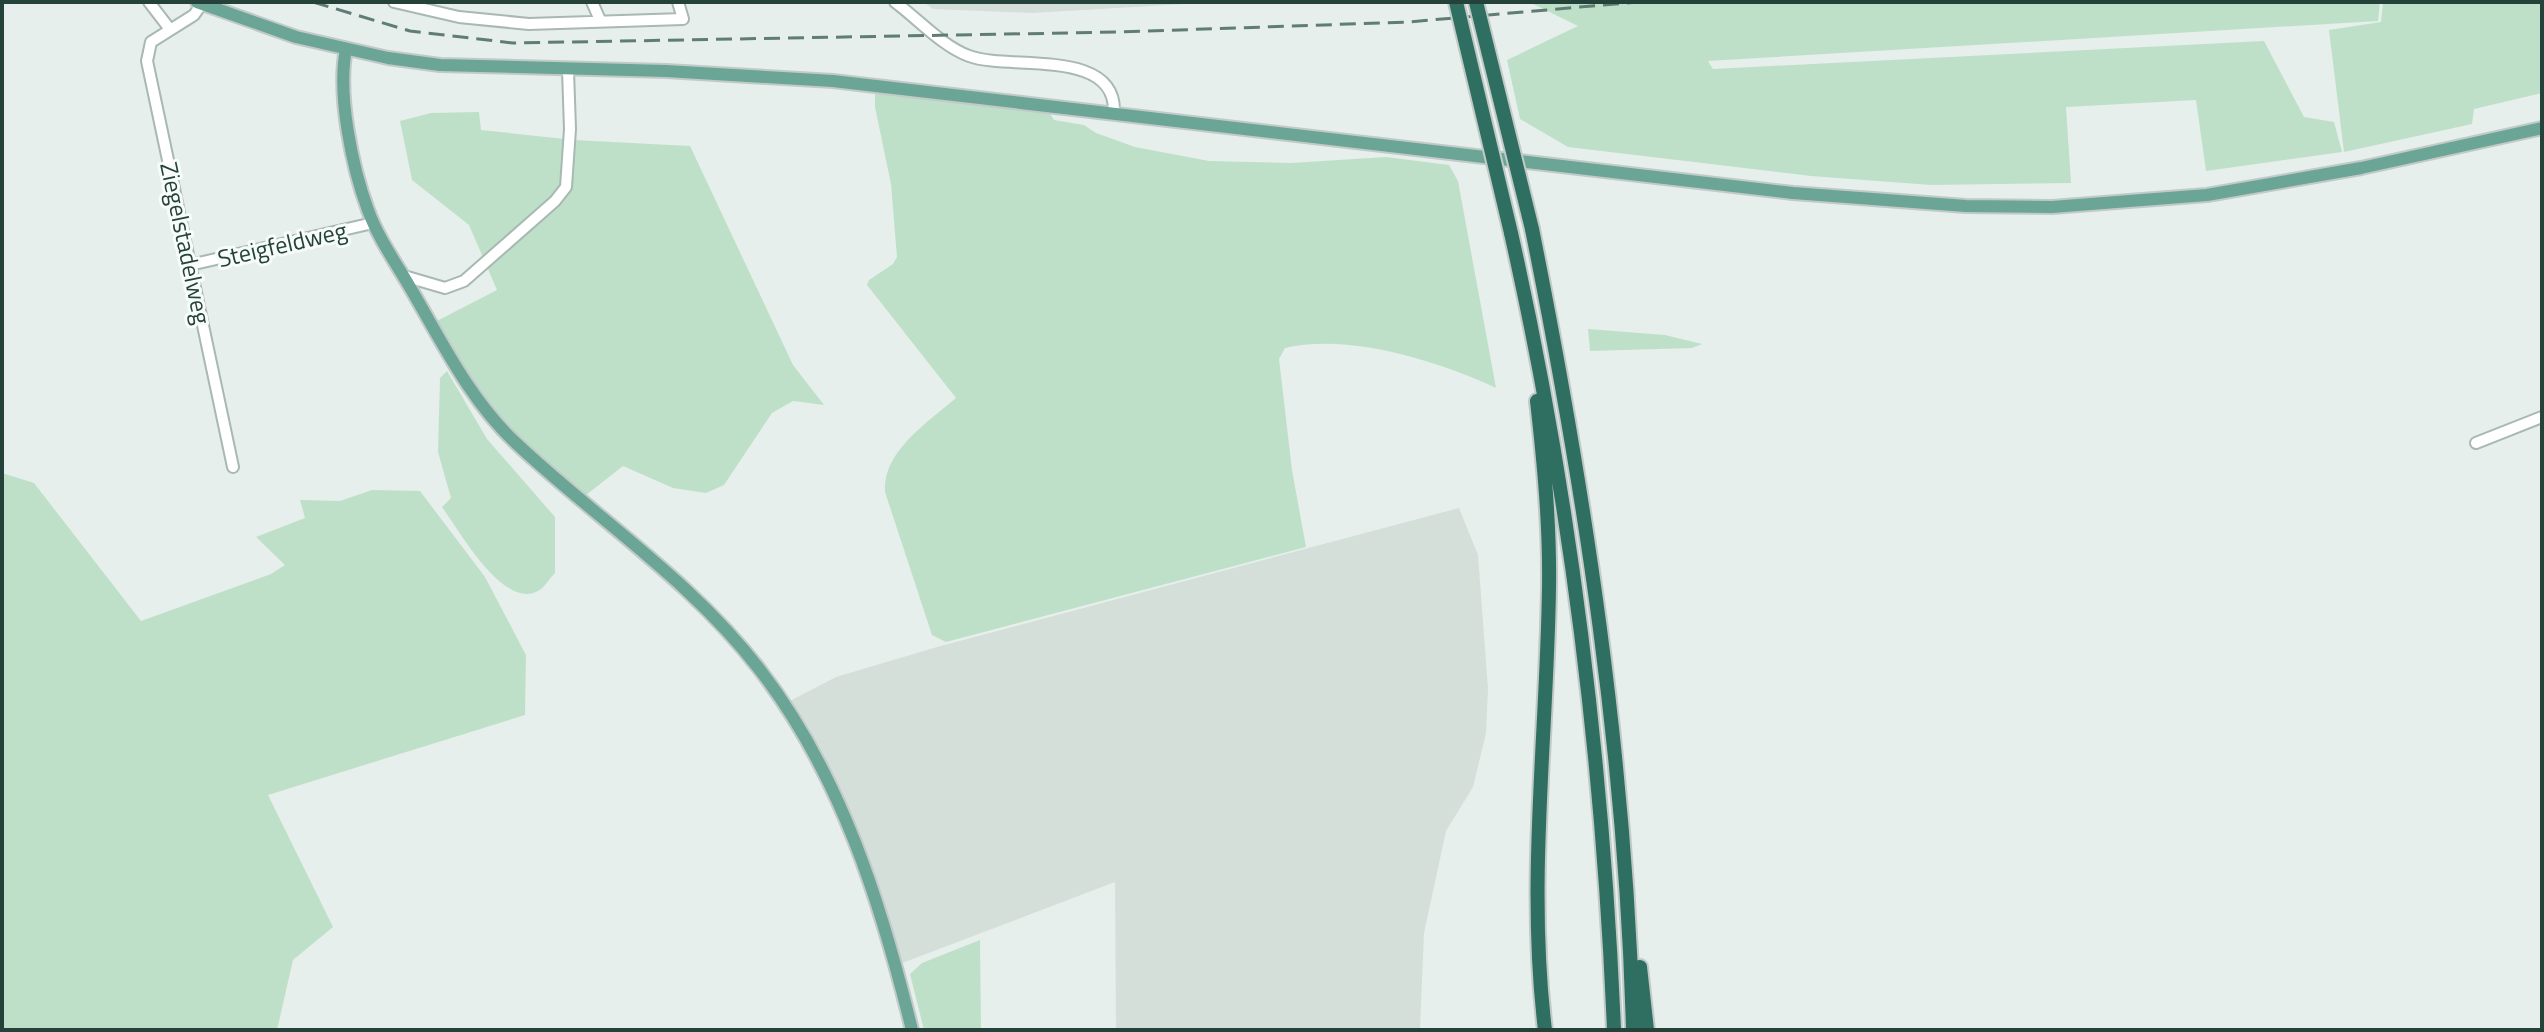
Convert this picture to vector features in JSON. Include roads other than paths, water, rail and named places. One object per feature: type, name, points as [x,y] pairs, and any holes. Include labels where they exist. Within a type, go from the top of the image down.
[{"type":"highway","points":[[1456,2],[1511,233],[1561,488],[1580,615],[1594,743],[1614,1030]]},
{"type":"highway","points":[[1476,2],[1532,229],[1580,486],[1598,612],[1631,919],[1633,1030]]},
{"type":"highway","points":[[1530,321],[1548,540],[1537,919],[1545,1030]]},
{"type":"highway","points":[[1631,919],[1637,934],[1647,1030]]},
{"type":"main road","points":[[201,3],[272,31],[346,49],[440,65],[666,71],[833,81],[1793,193],[1966,206],[2052,207],[2207,195],[2265,187],[2542,128]]},
{"type":"main road","points":[[346,49],[343,66],[350,140],[373,223],[451,359],[514,442],[676,578],[735,639],[784,703],[835,794],[855,840],[897,967],[912,1030]]},
{"type":"street","points":[[149,2],[169,28]]},
{"type":"street","points":[[394,2],[459,17],[517,23],[683,19],[678,2]]},
{"type":"street","points":[[592,2],[600,20]]},
{"type":"street","points":[[895,2],[969,56],[1090,72],[1109,89],[1115,99],[1114,112]]},
{"type":"street","name":"Ziegelstadelweg","points":[[201,3],[194,15],[151,42],[147,61],[233,467]]},
{"type":"street","points":[[404,276],[445,288],[464,281],[562,194],[569,168],[568,70]]},
{"type":"street","name":"Steigfeldweg","points":[[190,265],[373,223]]},
{"type":"street","points":[[2476,443],[2542,417]]},
{"type":"railway","points":[[313,2],[410,31],[513,43],[1120,32],[1408,22],[1638,2]]}]
